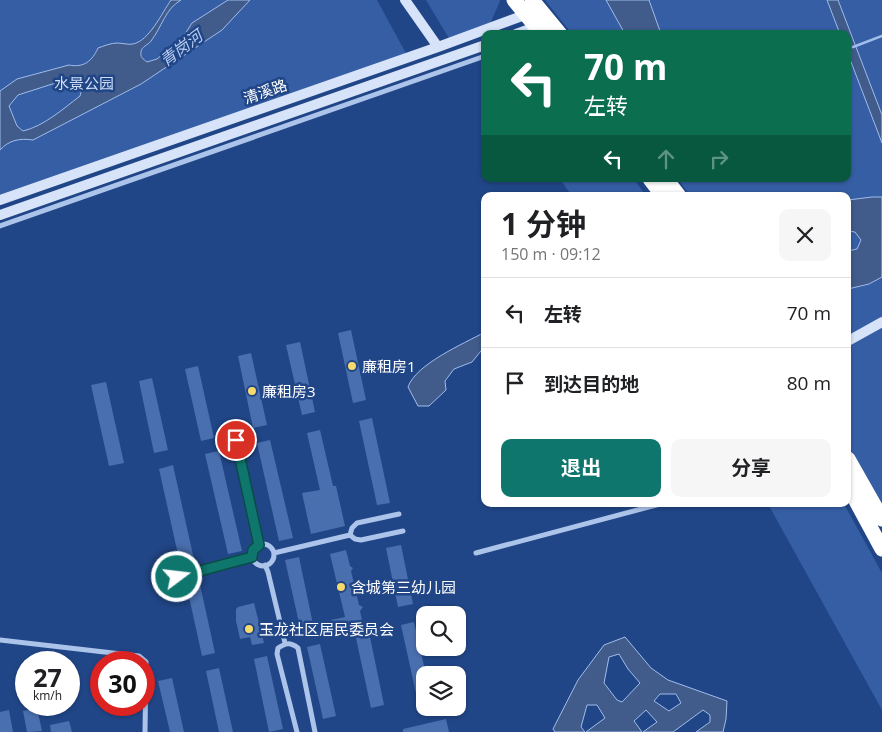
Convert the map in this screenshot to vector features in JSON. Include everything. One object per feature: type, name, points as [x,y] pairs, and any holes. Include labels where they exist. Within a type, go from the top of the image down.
[{"type":"highway","points":[[514,0],[533,8],[547,29]]},
{"type":"highway","points":[[652,182],[660,192]]},
{"type":"highway","points":[[668,182],[676,192]]},
{"type":"highway","points":[[851,464],[882,519]]},
{"type":"highway","points":[[851,492],[882,549]]},
{"type":"main road","points":[[405,0],[438,47]]},
{"type":"main road","name":"清溪路","points":[[0,200],[438,47],[533,8]]},
{"type":"main road","name":"清溪路","points":[[0,215],[481,46]]},
{"type":"main road","points":[[851,339],[882,322]]},
{"type":"street","points":[[0,226],[481,57]]},
{"type":"street","points":[[236,440],[259,545]]},
{"type":"street","points":[[476,553],[649,507]]},
{"type":"street","points":[[350,535],[352,528],[357,522],[400,514]]},
{"type":"street","points":[[350,535],[355,539],[361,540],[403,531]]},
{"type":"street","points":[[274,552],[350,535]]},
{"type":"street","points":[[274,552],[270,546],[263,544],[253,550],[252,557],[256,563],[265,566],[268,572],[285,644]]},
{"type":"street","points":[[265,566],[271,562],[274,552]]},
{"type":"street","points":[[177,577],[252,557]]},
{"type":"street","points":[[0,640],[139,656],[146,662],[145,732]]},
{"type":"street","points":[[297,732],[277,654],[278,648],[285,644],[292,644],[298,648],[315,732]]},
{"type":"green space","name":"水景公园","points":[[0,0],[377,0],[408,57],[0,200]]},
{"type":"green space","points":[[426,0],[500,1],[490,24],[450,40]]},
{"type":"green space","points":[[545,0],[882,0],[882,507],[851,456],[851,192],[687,192],[680,182],[851,182],[851,30],[569,30]]},
{"type":"green space","points":[[562,182],[636,182],[643,192],[569,192]]},
{"type":"green space","points":[[770,507],[846,507],[882,573],[882,710]]},
{"type":"water","name":"青岗河","points":[[171,0],[181,0],[167,13],[155,36],[141,50],[141,57],[147,62],[157,59],[183,37],[192,23],[228,0],[250,0],[222,30],[141,84],[33,140],[15,140],[0,150],[0,91],[17,79],[69,65],[83,64],[93,57],[98,48],[115,43],[131,44],[139,42],[150,32]],"holes":[[[71,78],[77,80],[80,84],[80,96],[53,116],[31,129],[23,131],[17,126],[9,106],[18,95]]]},
{"type":"water","points":[[606,0],[649,0],[660,30],[623,30]]},
{"type":"water","points":[[827,0],[838,0],[849,30],[838,30]]},
{"type":"water","points":[[851,34],[882,115],[882,143],[851,62]]},
{"type":"water","points":[[882,197],[882,277],[869,284],[851,288],[851,250],[857,249],[861,240],[855,232],[851,231],[851,200]]},
{"type":"water","points":[[481,334],[481,351],[472,362],[454,369],[445,381],[446,390],[429,406],[418,406],[408,387],[420,370]]},
{"type":"water","points":[[625,637],[651,668],[668,680],[727,701],[723,732],[696,732],[710,722],[710,715],[703,710],[673,732],[643,732],[657,722],[646,710],[634,721],[642,732],[586,732],[605,718],[597,705],[587,705],[581,727],[585,732],[555,732],[553,729],[578,680],[604,645]],"holes":[[[619,654],[628,669],[640,683],[622,702],[617,700],[604,683],[609,657]],[[660,694],[676,694],[681,703],[669,711],[654,701]]]},
{"type":"building","name":"廉租房1","points":[[351,330],[366,400],[353,403],[338,333]]},
{"type":"building","points":[[300,342],[315,412],[302,415],[286,345]]},
{"type":"building","name":"廉租房3","points":[[251,353],[267,425],[253,428],[238,356]]},
{"type":"building","points":[[198,366],[214,438],[201,441],[185,369]]},
{"type":"building","points":[[152,378],[168,450],[154,453],[139,381]]},
{"type":"building","points":[[106,382],[124,463],[109,466],[91,385]]},
{"type":"building","points":[[372,418],[390,503],[377,505],[359,421]]},
{"type":"building","points":[[320,430],[333,486],[336,486],[345,526],[311,534],[302,493],[320,490],[307,433]]},
{"type":"building","points":[[270,440],[293,538],[279,541],[257,443]]},
{"type":"building","points":[[219,451],[242,551],[228,554],[205,454]]},
{"type":"building","points":[[173,465],[195,564],[181,568],[159,469]]},
{"type":"building","points":[[401,545],[413,604],[398,607],[386,548]]},
{"type":"building","points":[[346,550],[350,566],[353,568],[351,571],[359,605],[363,607],[360,611],[365,633],[369,632],[384,705],[371,708],[353,624],[333,628],[331,620],[345,617],[330,554]]},
{"type":"building","points":[[299,557],[314,629],[301,632],[285,560]]},
{"type":"building","points":[[199,580],[215,653],[202,656],[186,583]]},
{"type":"building","name":"玉龙社区居民委员会","points":[[254,603],[264,643],[252,645],[250,637],[240,639],[236,621],[236,609]]},
{"type":"building","points":[[414,622],[416,656],[422,656],[424,666],[416,666],[416,693],[401,625]]},
{"type":"building","points":[[320,644],[336,716],[323,719],[307,647]]},
{"type":"building","points":[[267,656],[283,729],[269,732],[254,659]]},
{"type":"building","points":[[219,668],[233,732],[219,732],[206,671]]},
{"type":"building","points":[[172,678],[184,732],[170,732],[158,681]]},
{"type":"building","points":[[9,710],[13,732],[0,732],[0,712]]},
{"type":"building","points":[[24,716],[39,716],[42,731],[27,732]]},
{"type":"building","points":[[446,719],[449,732],[403,732],[403,729]]},
{"type":"building","points":[[69,721],[72,732],[51,732],[50,725]]},
{"type":"waterway","points":[[853,47],[882,36]]},
{"type":"place","name":"廉租房1","points":[[352,366]]},
{"type":"place","name":"廉租房3","points":[[252,391]]},
{"type":"place","name":"含城第三幼儿园","points":[[341,587]]},
{"type":"place","name":"玉龙社区居民委员会","points":[[249,629]]},
{"type":"route","points":[[177,577],[252,557],[253,550],[259,545],[236,440]]}]
